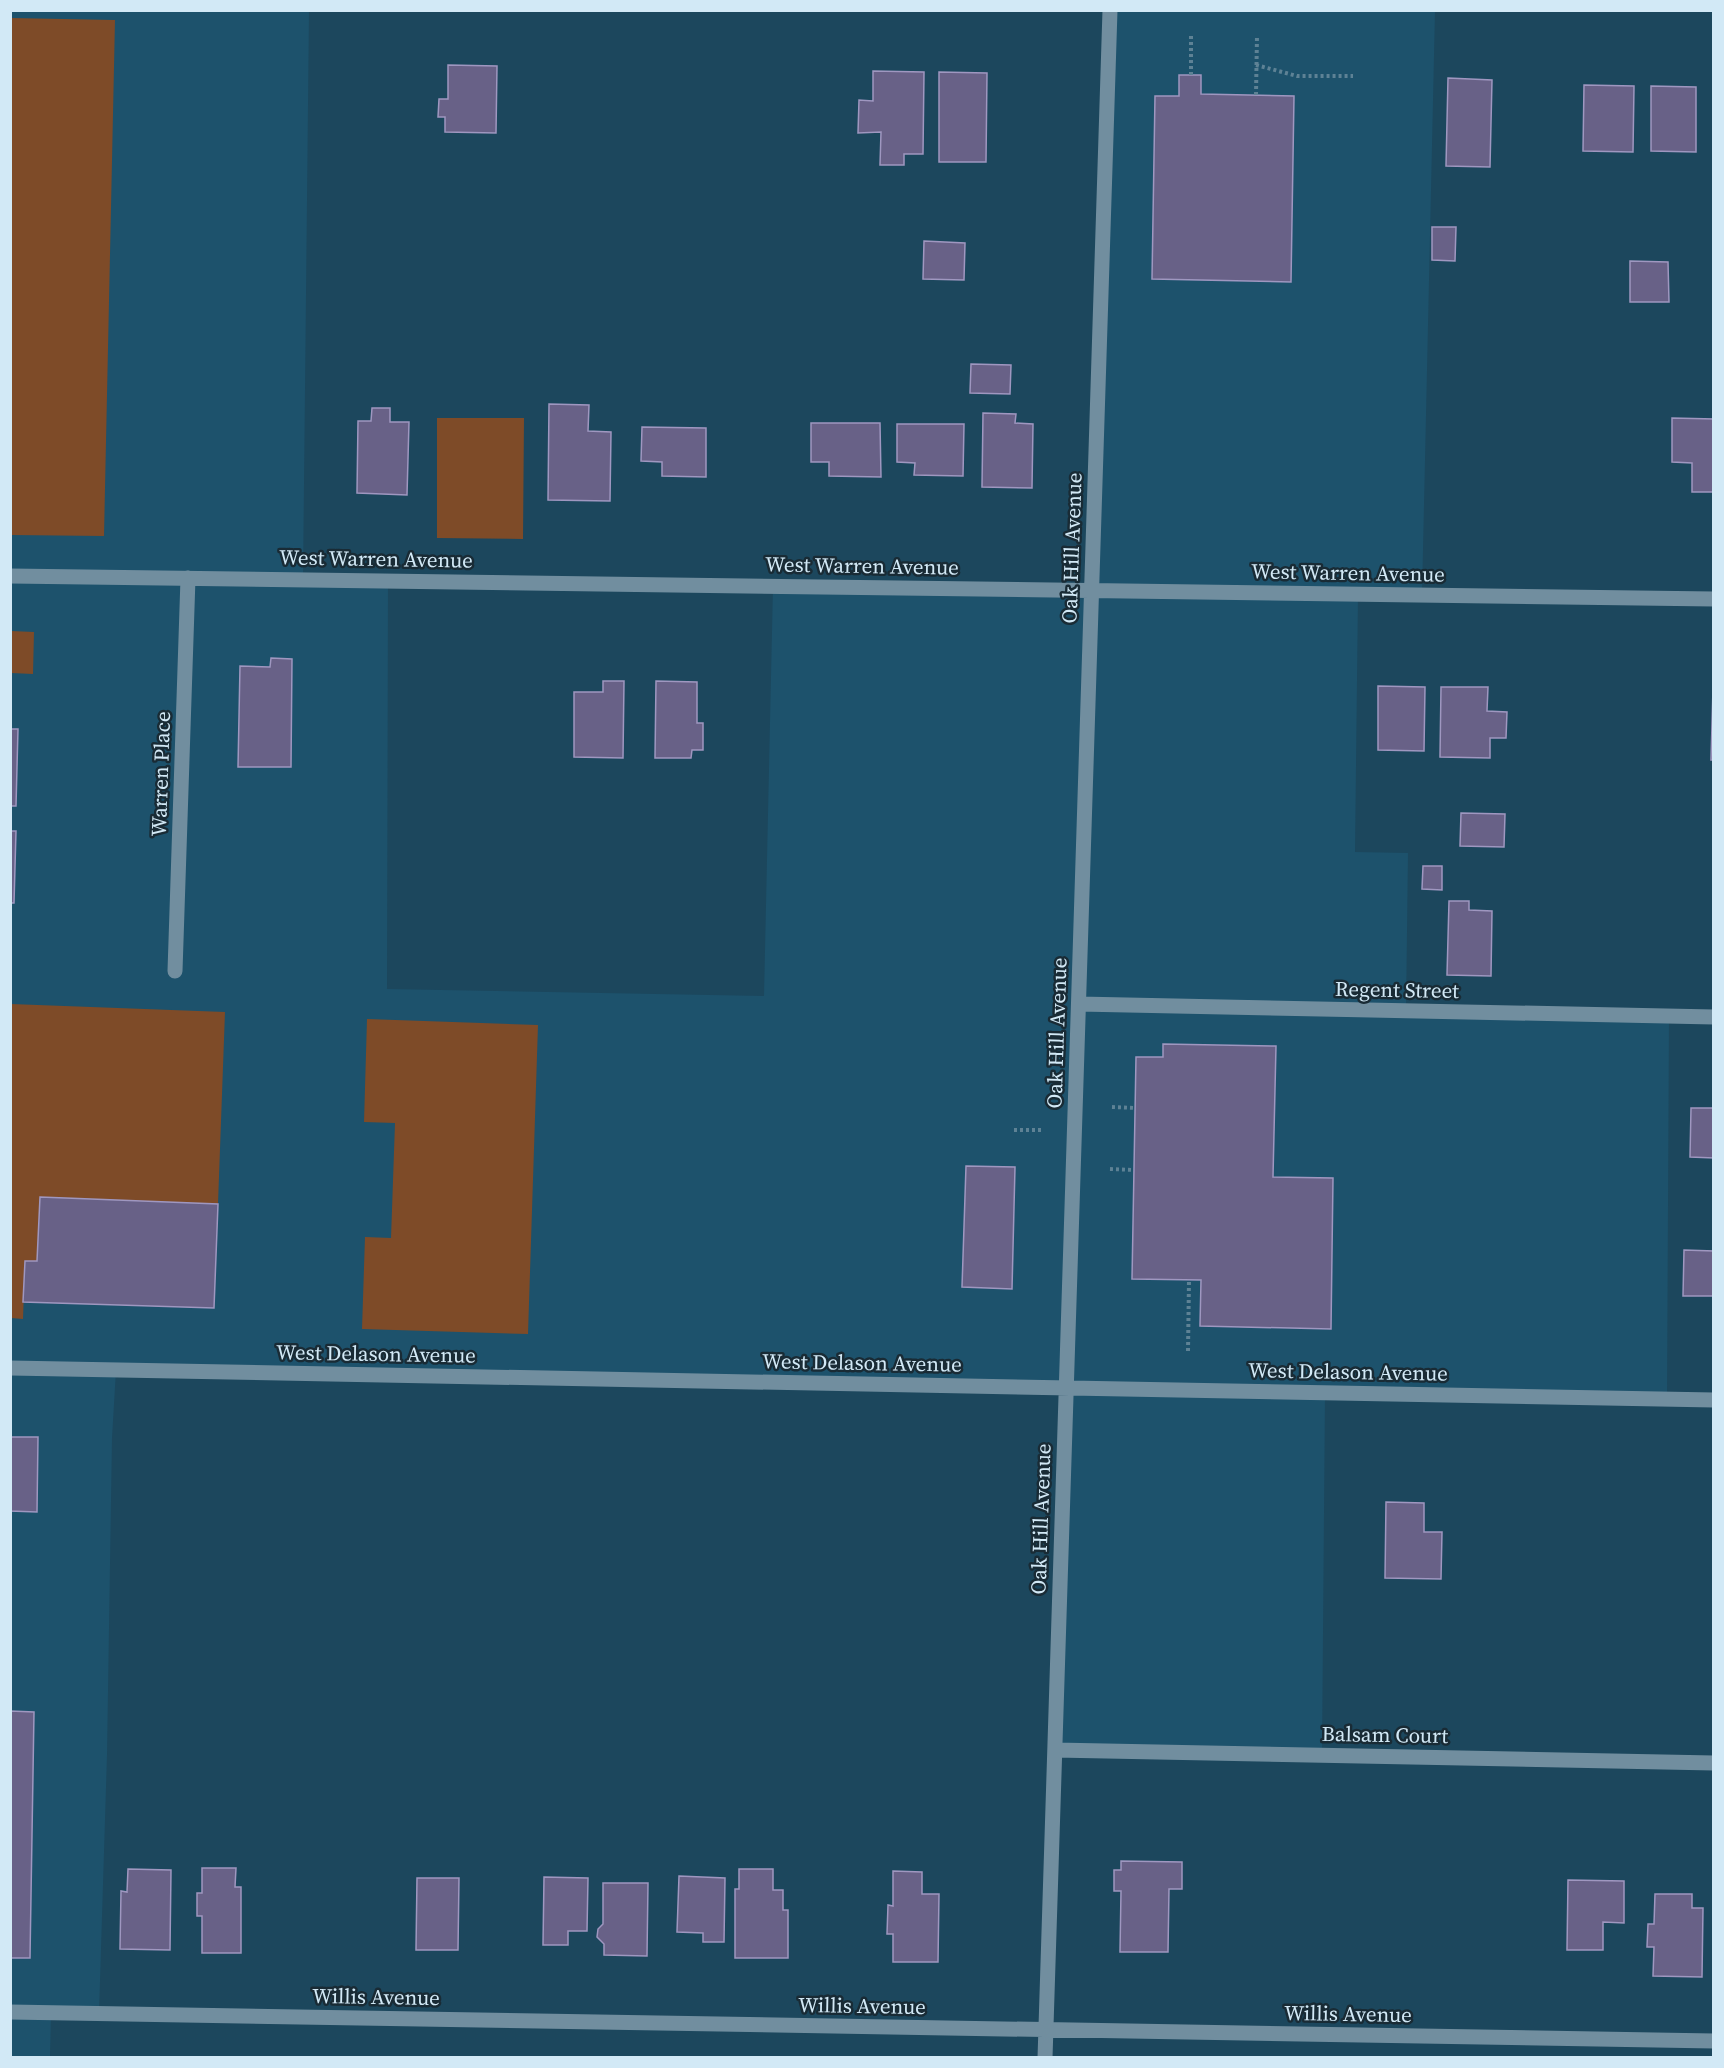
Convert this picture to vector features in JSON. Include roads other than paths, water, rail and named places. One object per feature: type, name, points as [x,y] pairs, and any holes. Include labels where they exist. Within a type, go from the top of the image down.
[{"type":"street","name":"Oak Hill Avenue","points":[[1045,2058],[1110,10]]},
{"type":"street","name":"West Warren Avenue","points":[[10,576],[1713,598]]},
{"type":"street","name":"Warren Place","points":[[175,971],[188,578]]},
{"type":"street","name":"Regent Street","points":[[1079,1004],[1713,1017]]},
{"type":"street","name":"West Delason Avenue","points":[[10,1368],[1713,1400]]},
{"type":"street","name":"Balsam Court","points":[[1055,1750],[1713,1763]]},
{"type":"street","name":"Willis Avenue","points":[[10,2012],[1713,2041]]}]
